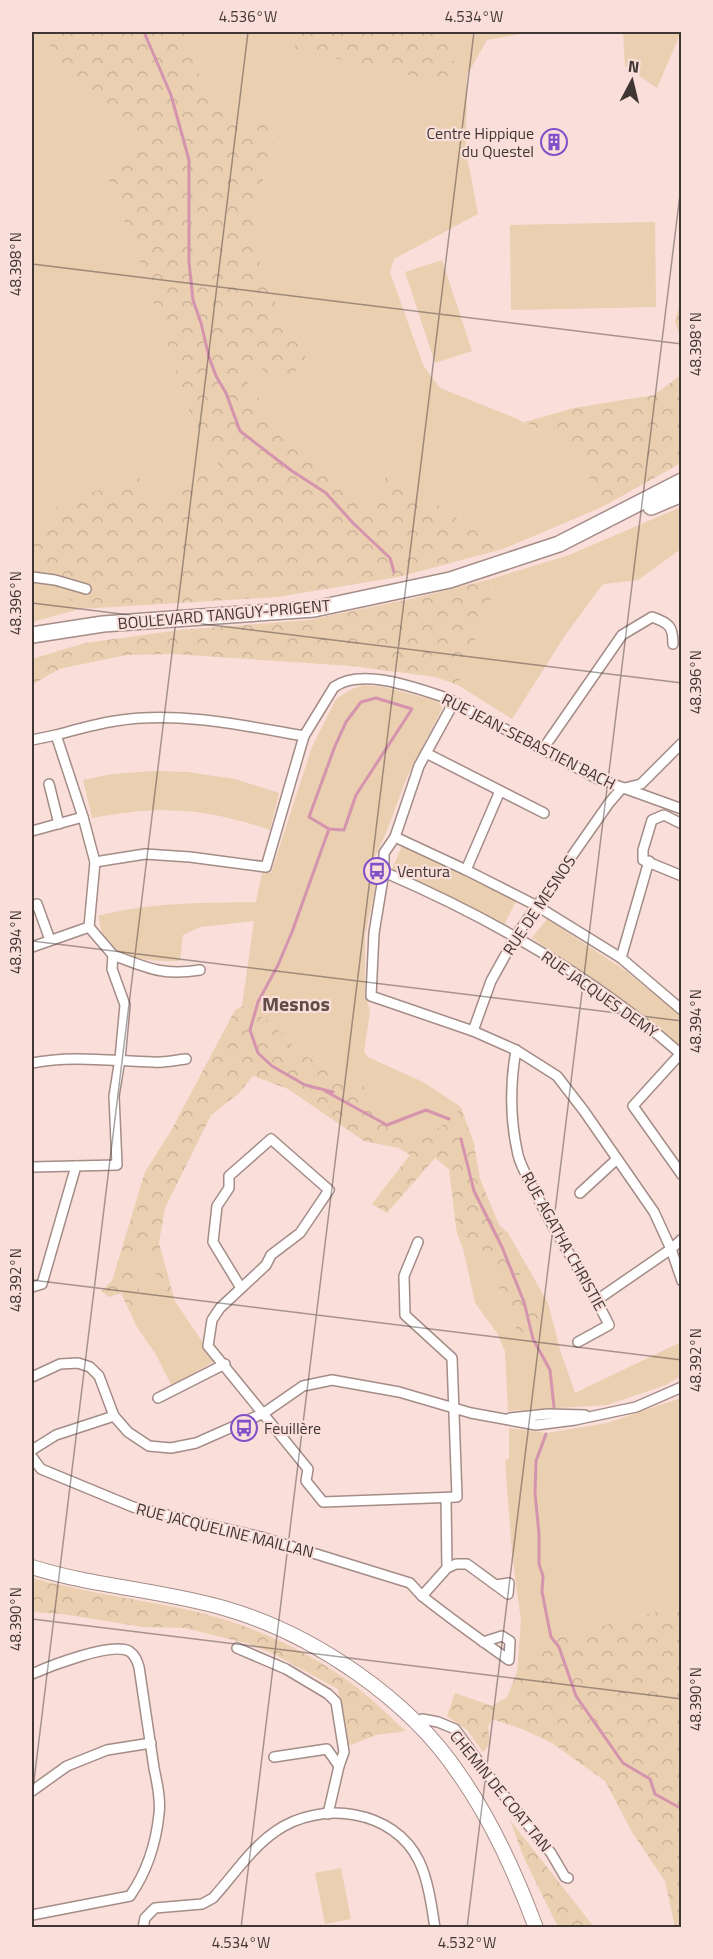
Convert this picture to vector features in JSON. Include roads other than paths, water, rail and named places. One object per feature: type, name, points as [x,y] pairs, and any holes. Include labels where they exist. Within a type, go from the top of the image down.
[{"type":"main road","name":"BOULEVARD TANGUY-PRIGENT","points":[[32,634],[103,624],[314,609],[450,580],[559,544],[681,481]]},
{"type":"main road","points":[[559,544],[681,494]]},
{"type":"main road","points":[[32,642],[75,628]]},
{"type":"street","points":[[32,577],[55,580],[86,590]]},
{"type":"street","points":[[543,749],[622,635],[652,617],[666,622],[673,632],[673,644]]},
{"type":"street","name":"RUE JEAN-SEBASTIEN BACH","points":[[304,736],[334,687],[339,683],[357,678],[377,679],[423,690],[454,702],[596,778],[681,809]]},
{"type":"street","points":[[454,702],[419,766],[395,837],[384,853],[384,872],[374,933],[371,996],[473,1030],[516,1050],[557,1076],[654,1212],[671,1249],[681,1281]]},
{"type":"street","points":[[32,740],[116,721],[172,717],[218,720],[304,736],[266,867],[190,857],[145,854],[95,862]]},
{"type":"street","points":[[56,735],[95,862],[89,927],[113,955],[150,969],[177,974],[200,970]]},
{"type":"street","points":[[622,788],[641,784],[681,743]]},
{"type":"street","points":[[426,753],[544,813]]},
{"type":"street","points":[[49,784],[59,824]]},
{"type":"street","name":"RUE DE MESNOS","points":[[473,1030],[491,981],[516,936],[609,803],[622,788]]},
{"type":"street","points":[[465,870],[500,791]]},
{"type":"street","points":[[681,824],[664,815],[652,820],[643,850],[643,860],[681,876]]},
{"type":"street","points":[[32,831],[83,817]]},
{"type":"street","name":"RUE JACQUES DEMY","points":[[395,837],[537,906],[621,958],[681,1010]]},
{"type":"street","points":[[621,958],[649,861]]},
{"type":"street","name":"RUE JACQUES DEMY","points":[[384,872],[445,898],[516,936],[617,1002],[681,1053]]},
{"type":"street","points":[[32,906],[37,904],[51,940]]},
{"type":"street","points":[[32,946],[89,927]]},
{"type":"street","points":[[32,1167],[117,1165],[114,1095],[125,1005],[112,969],[113,955]]},
{"type":"street","name":"RUE AGATHA CHRISTIE","points":[[516,1050],[513,1070],[512,1118],[518,1157],[549,1221],[597,1300],[609,1325],[578,1342]]},
{"type":"street","points":[[681,1053],[633,1106],[681,1175]]},
{"type":"street","points":[[32,1063],[52,1059],[120,1059],[155,1062],[186,1059]]},
{"type":"street","points":[[241,1288],[213,1242],[218,1206],[229,1188],[230,1176],[271,1139],[329,1190],[300,1233],[271,1255],[266,1266],[220,1308],[212,1320],[208,1346],[225,1364],[308,1469],[306,1481],[323,1502],[457,1497],[452,1358],[405,1315],[404,1276],[418,1242]]},
{"type":"street","points":[[580,1193],[617,1159]]},
{"type":"street","points":[[32,1287],[42,1284],[76,1166]]},
{"type":"street","points":[[597,1300],[671,1249],[681,1239]]},
{"type":"street","points":[[32,1377],[60,1364],[78,1363],[90,1367],[99,1376],[114,1416],[128,1432],[149,1446],[171,1448],[195,1443],[264,1413],[303,1386],[333,1380],[399,1392],[471,1413],[501,1419],[548,1414],[592,1415],[636,1407],[681,1387]]},
{"type":"street","points":[[158,1398],[225,1364]]},
{"type":"street","points":[[32,1450],[56,1435],[114,1416]]},
{"type":"street","name":"RUE JACQUELINE MAILLAN","points":[[32,1457],[42,1469],[133,1507],[261,1536],[410,1583],[422,1596],[483,1642]]},
{"type":"street","points":[[446,1498],[447,1568]]},
{"type":"street","points":[[422,1596],[447,1568],[456,1564],[467,1564],[496,1586]]},
{"type":"street","points":[[32,1567],[92,1581],[190,1599],[260,1620],[289,1632],[361,1676],[418,1720],[458,1772],[483,1811],[538,1928]]},
{"type":"street","points":[[237,1648],[286,1669],[328,1694],[336,1702],[344,1752],[328,1814]]},
{"type":"street","points":[[32,1674],[58,1662],[114,1650],[129,1652],[136,1658],[159,1802],[159,1814],[151,1853],[141,1880],[130,1896],[32,1915]]},
{"type":"street","name":"CHEMIN DE COAT TAN","points":[[418,1720],[438,1722],[455,1729],[568,1878]]},
{"type":"street","points":[[32,1791],[67,1766],[107,1750],[151,1743]]},
{"type":"street","points":[[274,1757],[327,1749],[339,1766]]},
{"type":"street","points":[[143,1928],[145,1918],[155,1908],[202,1904],[213,1898],[263,1842],[277,1830],[298,1820],[328,1814],[355,1815],[375,1819],[392,1828],[407,1841],[420,1862],[435,1928]]},
{"type":"waterway","points":[[144,32],[171,95],[189,160],[189,262],[193,300],[209,357],[240,431],[292,471],[326,493],[353,523],[390,558],[394,572]]},
{"type":"waterway","points":[[376,698],[412,709],[356,795],[344,830],[329,829],[309,817],[346,722],[361,702],[376,698]]},
{"type":"waterway","points":[[329,829],[292,932],[278,965],[258,1002],[250,1030],[258,1053],[272,1066],[305,1085],[333,1092],[325,1091],[387,1125],[426,1110],[449,1119]]},
{"type":"waterway","points":[[461,1139],[474,1191],[502,1247],[524,1302],[533,1339],[550,1370],[554,1407]]},
{"type":"waterway","points":[[546,1434],[536,1461],[535,1493],[539,1564],[543,1576],[542,1592],[551,1637],[559,1647],[576,1696],[623,1763],[650,1779],[655,1794],[682,1809]]},
{"type":"place","name":"Centre Hippique du Questel","points":[[554,142]]},
{"type":"place","name":"Ventura","points":[[377,871]]},
{"type":"place","name":"Feuillère","points":[[244,1428]]},
{"type":"district","name":"Mesnos","points":[[296,1003]]}]
